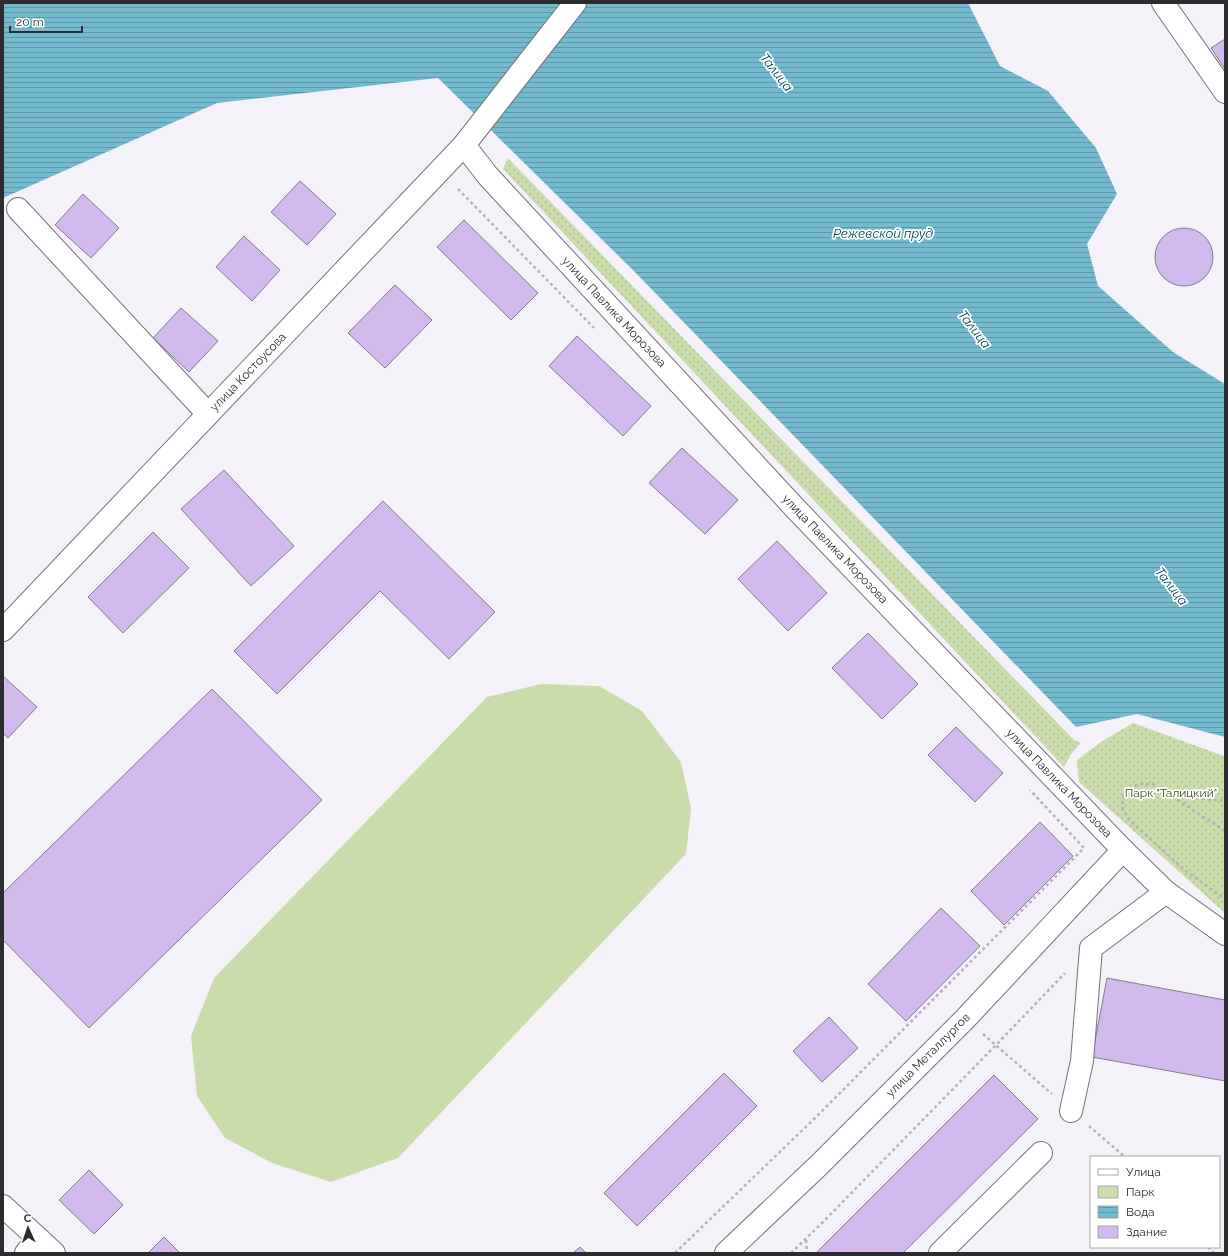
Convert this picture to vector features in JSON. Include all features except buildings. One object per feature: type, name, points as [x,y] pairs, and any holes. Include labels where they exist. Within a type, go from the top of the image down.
[{"type":"street","name":"улица Костоусова","points":[[3,630],[464,145],[575,3]]},
{"type":"street","points":[[1163,3],[1225,92]]},
{"type":"street","name":"улица Павлика Морозова","points":[[464,145],[488,176],[794,507],[1123,850],[1166,892],[1225,934]]},
{"type":"street","points":[[18,210],[208,414]]},
{"type":"street","name":"улица Металлургов","points":[[726,1253],[965,1019],[1123,850]]},
{"type":"street","points":[[1071,1111],[1082,1061],[1091,948],[1166,892]]},
{"type":"street","points":[[940,1253],[1041,1153]]},
{"type":"street","points":[[3,1206],[40,1248]]},
{"type":"path","points":[[1225,831],[1153,784],[1138,784],[1124,794],[1122,807],[1130,820],[1186,871],[1225,899]]},
{"type":"path","points":[[1171,796],[1225,800]]},
{"type":"path","points":[[675,1253],[815,1118],[1084,848]]},
{"type":"path","points":[[792,1253],[996,1045],[1080,956],[1091,948]]},
{"type":"path","points":[[965,1019],[1124,1156]]},
{"type":"path","points":[[806,1240],[807,1253]]},
{"type":"green space","points":[[508,158],[1074,740],[1081,743],[1071,754],[1064,767],[503,169]]},
{"type":"green space","points":[[541,684],[599,686],[642,711],[681,762],[691,808],[686,854],[398,1158],[331,1182],[272,1163],[225,1138],[197,1096],[191,1036],[214,978],[487,697]]},
{"type":"green space","name":"Парк \"Талицкий\"","points":[[1133,723],[1224,756],[1225,913],[1079,782],[1077,760],[1101,742]]},
{"type":"water","name":"Режевской пруд","points":[[3,3],[968,3],[1000,66],[1048,91],[1096,148],[1117,194],[1087,244],[1098,286],[1173,352],[1225,384],[1225,737],[1137,714],[1076,727],[634,271],[438,78],[217,103],[3,198]]},
{"type":"water label","name":"Талица","points":[[777,72]]},
{"type":"water label","name":"Талица","points":[[975,329]]},
{"type":"water label","name":"Талица","points":[[1172,586]]}]
